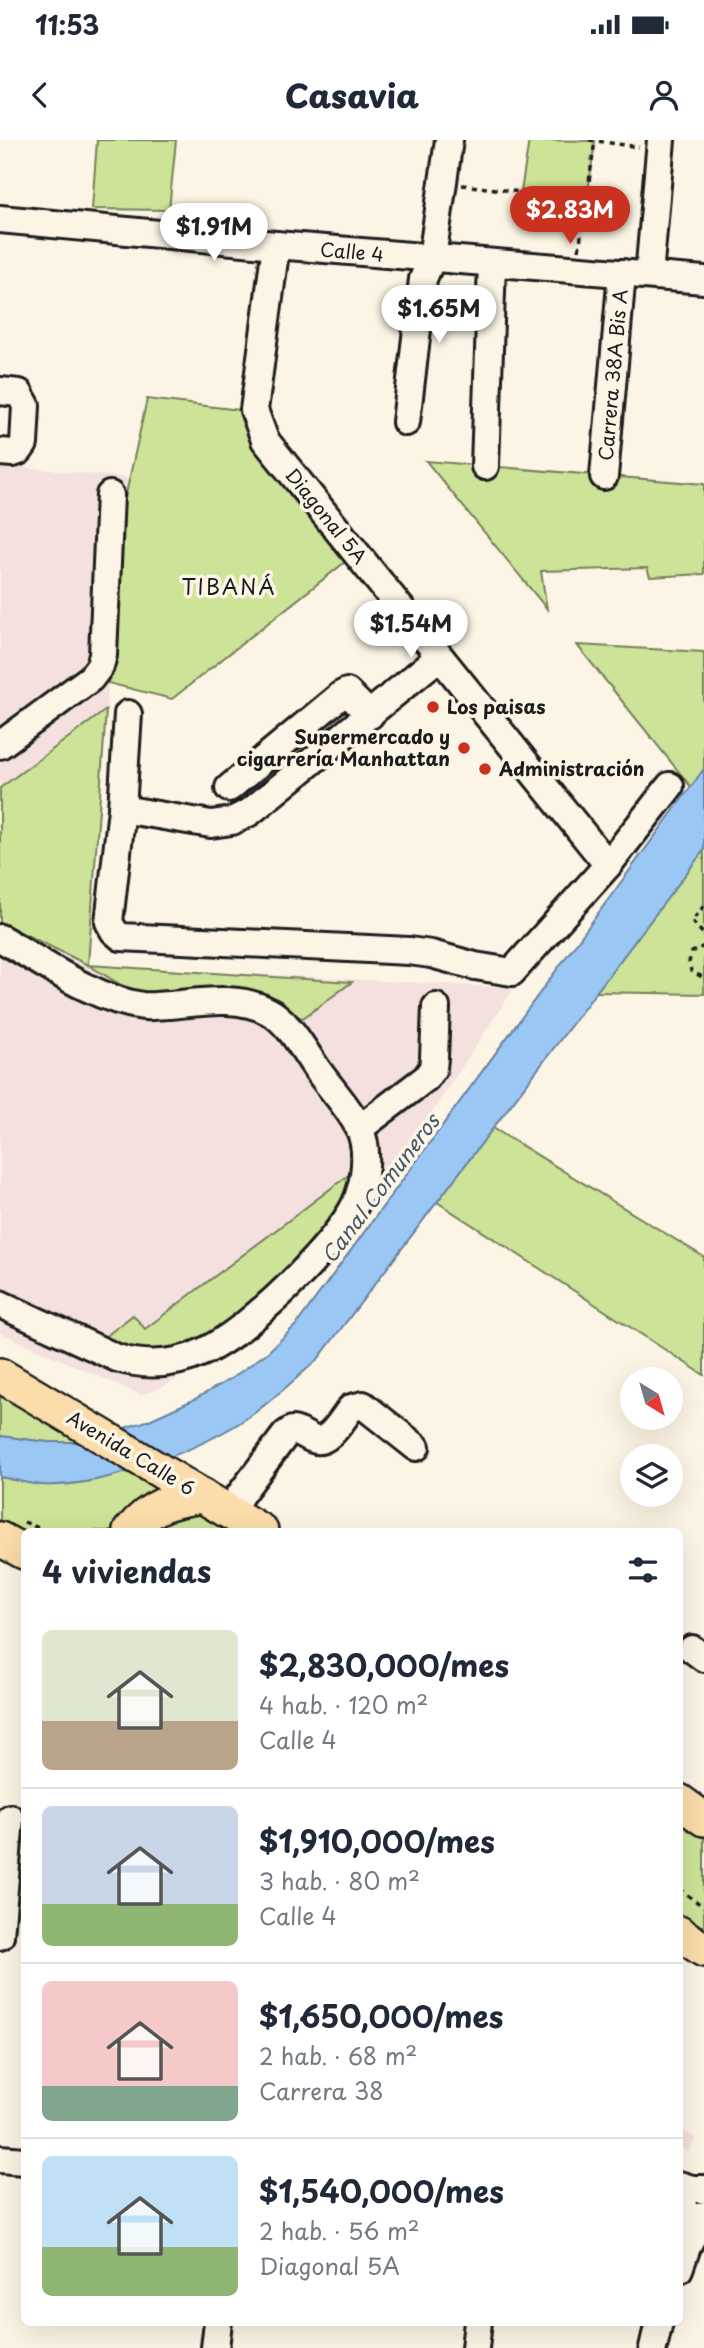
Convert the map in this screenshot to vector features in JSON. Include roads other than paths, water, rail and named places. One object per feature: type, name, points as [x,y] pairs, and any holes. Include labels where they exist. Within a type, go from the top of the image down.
[{"type":"main road","name":"Avenida Calle 6","points":[[0,1375],[256,1528]]},
{"type":"main road","points":[[133,1528],[155,1507],[169,1501],[205,1497]]},
{"type":"main road","points":[[0,1539],[21,1550]]},
{"type":"main road","points":[[683,1804],[704,1819]]},
{"type":"main road","points":[[683,1936],[704,1950]]},
{"type":"street","points":[[406,422],[423,279],[432,258],[449,140]]},
{"type":"street","points":[[649,275],[660,145]]},
{"type":"street","name":"Calle 4","points":[[0,219],[704,280]]},
{"type":"street","name":"Diagonal 5A","points":[[276,245],[254,410],[265,440],[608,865]]},
{"type":"street","points":[[485,466],[492,263]]},
{"type":"street","name":"Carrera 38A Bis A","points":[[604,476],[622,273]]},
{"type":"street","points":[[0,391],[19,393],[26,405],[24,444],[19,451],[13,453],[0,452]]},
{"type":"street","points":[[0,746],[91,678],[100,666],[103,655],[110,495]]},
{"type":"street","points":[[122,809],[211,824],[232,821],[250,812],[439,657]]},
{"type":"street","points":[[229,788],[341,695],[347,692],[370,715]]},
{"type":"street","points":[[128,714],[122,809],[109,922],[121,937],[409,951],[512,972],[608,865],[670,786]]},
{"type":"street","points":[[0,938],[99,993],[120,1001],[146,1006],[222,1000],[250,1003],[271,1012],[288,1028],[360,1128],[365,1149],[363,1180],[355,1206],[338,1229],[283,1292],[244,1325],[199,1354],[166,1364],[136,1364],[117,1358],[0,1304]]},
{"type":"street","points":[[360,1128],[426,1078],[433,1068],[436,1007]]},
{"type":"street","points":[[205,1497],[240,1495],[286,1434],[292,1430],[300,1431],[315,1441],[320,1441],[327,1438],[356,1405],[363,1405],[416,1447]]},
{"type":"street","points":[[0,1936],[11,1819]]},
{"type":"street","points":[[0,2159],[21,2161]]},
{"type":"street","points":[[683,2186],[704,2189]]},
{"type":"street","points":[[683,2207],[690,2231],[688,2244]]},
{"type":"street","points":[[683,2258],[704,2215]]},
{"type":"street","points":[[215,2348],[218,2326]]},
{"type":"street","points":[[475,2348],[478,2326]]},
{"type":"street","points":[[653,2348],[658,2326]]},
{"type":"water","points":[[704,769],[704,850],[318,1359],[253,1414],[208,1440],[152,1464],[94,1480],[67,1484],[42,1485],[0,1477],[0,1436],[47,1442],[79,1442],[147,1421],[232,1378],[268,1352],[296,1325]]},
{"type":"place","name":"Los paisas","points":[[433,707]]},
{"type":"place","name":"Supermercado y cigarrería Manhattan","points":[[464,748]]},
{"type":"place","name":"Administración","points":[[485,769]]},
{"type":"district","name":"TIBANÁ","points":[[229,588]]},
{"type":"water label","name":"Canal Comuneros","points":[[381,1189]]}]
